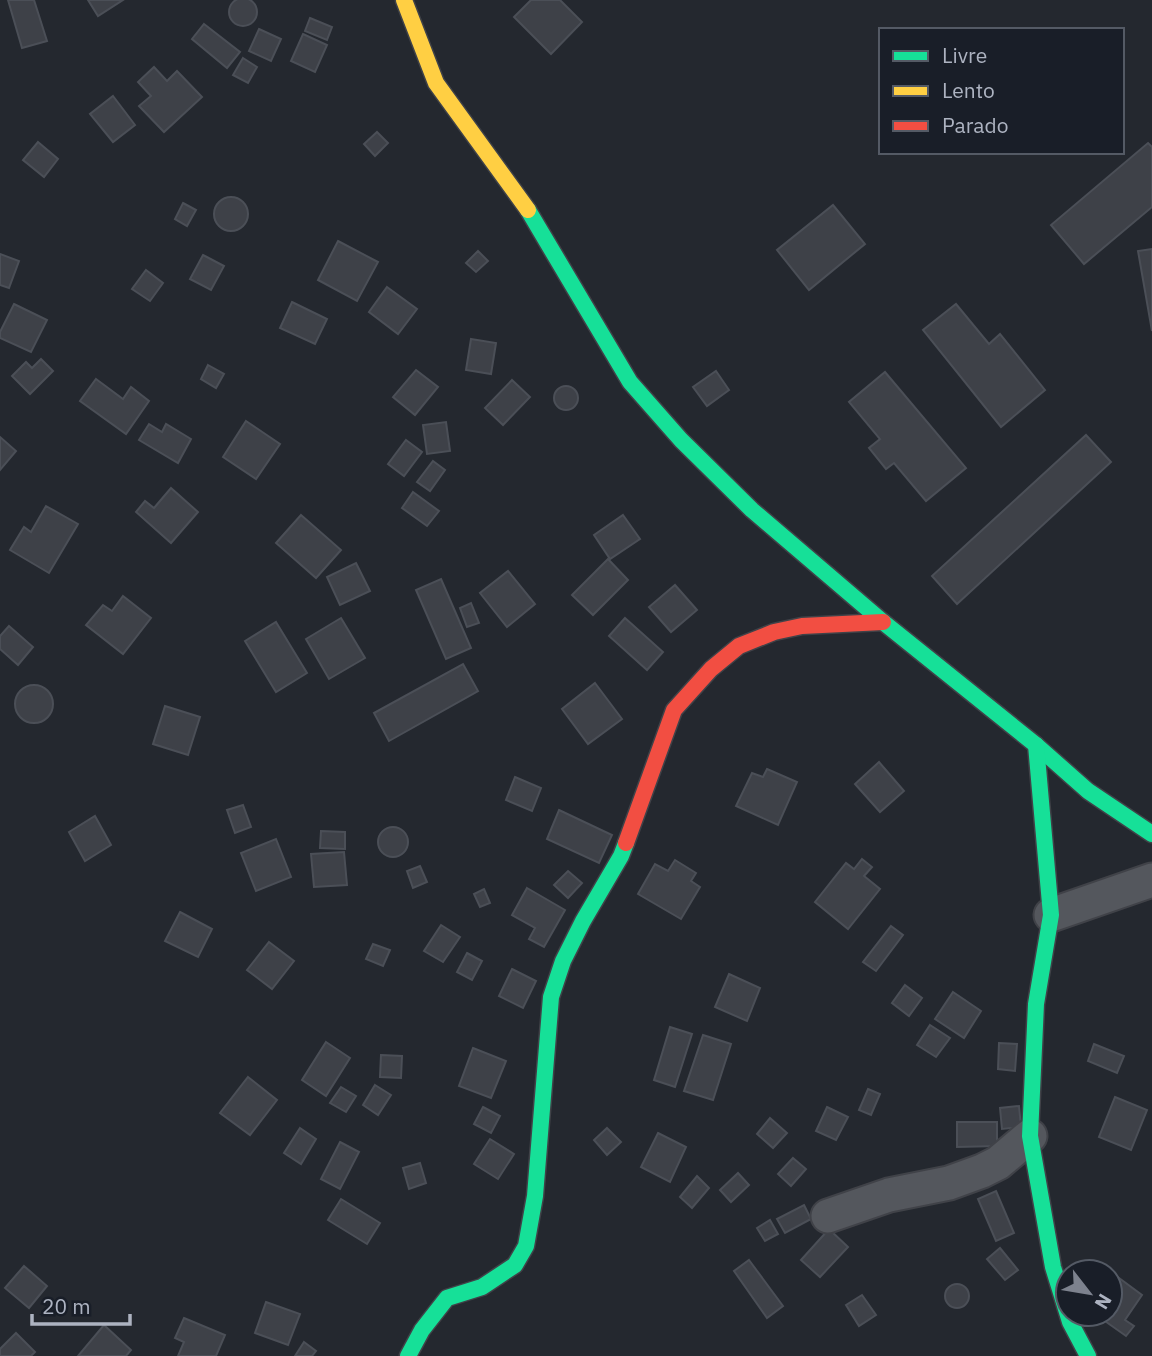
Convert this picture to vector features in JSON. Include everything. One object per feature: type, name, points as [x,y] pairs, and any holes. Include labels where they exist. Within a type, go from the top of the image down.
[{"type":"street","points":[[404,0],[436,83],[531,215],[630,382],[681,440],[752,510],[883,622],[1037,745],[1088,791],[1152,834]]},
{"type":"street","points":[[408,1356],[422,1330],[447,1298],[482,1287],[515,1265],[526,1246],[536,1184],[551,998],[563,961],[621,856],[674,710],[711,669],[738,646],[774,632],[802,626],[883,622]]},
{"type":"street","points":[[1037,745],[1051,915],[1036,1004],[1030,1136],[1053,1267],[1070,1322],[1088,1356]]},
{"type":"street","points":[[1051,915],[1152,880]]},
{"type":"street","points":[[828,1216],[889,1195],[949,1183],[982,1171],[998,1163],[1030,1136]]},
{"type":"building","points":[[238,-1],[248,-1],[256,7],[256,17],[248,25],[238,25],[230,17],[230,7]]},
{"type":"building","points":[[8,0],[34,0],[47,41],[22,48]]},
{"type":"building","points":[[88,0],[123,0],[98,16]]},
{"type":"building","points":[[531,0],[560,0],[582,22],[551,54],[514,17]]},
{"type":"building","points":[[310,18],[332,27],[327,40],[305,31]]},
{"type":"building","points":[[204,24],[240,52],[227,68],[192,39]]},
{"type":"building","points":[[259,29],[281,39],[271,61],[249,51]]},
{"type":"building","points":[[303,34],[327,45],[315,72],[291,61]]},
{"type":"building","points":[[243,58],[257,67],[248,83],[233,75]]},
{"type":"building","points":[[154,67],[167,81],[177,71],[202,97],[164,132],[139,106],[151,96],[138,82]]},
{"type":"building","points":[[113,96],[135,125],[113,142],[90,114]]},
{"type":"building","points":[[377,132],[388,143],[375,156],[364,144]]},
{"type":"building","points":[[38,142],[58,159],[44,177],[23,160]]},
{"type":"building","points":[[1148,143],[1152,147],[1152,207],[1084,264],[1051,225]]},
{"type":"building","points":[[231,197],[243,202],[248,214],[243,226],[231,231],[219,226],[214,214],[219,202]]},
{"type":"building","points":[[183,203],[196,210],[187,226],[175,219]]},
{"type":"building","points":[[833,205],[865,244],[809,290],[777,250]]},
{"type":"building","points":[[338,241],[378,262],[357,301],[318,280]]},
{"type":"building","points":[[1152,249],[1152,331],[1138,251]]},
{"type":"building","points":[[478,251],[488,261],[476,272],[466,263]]},
{"type":"building","points":[[0,254],[19,261],[9,288],[0,285]]},
{"type":"building","points":[[203,255],[224,266],[211,290],[190,279]]},
{"type":"building","points":[[146,270],[163,283],[150,301],[132,289]]},
{"type":"building","points":[[387,287],[417,309],[398,334],[369,312]]},
{"type":"building","points":[[292,302],[327,319],[315,344],[280,328]]},
{"type":"building","points":[[14,304],[47,320],[31,352],[0,338],[0,332]]},
{"type":"building","points":[[956,304],[989,344],[1000,334],[1045,390],[1001,427],[923,330]]},
{"type":"building","points":[[471,339],[496,343],[491,374],[466,370]]},
{"type":"building","points":[[41,359],[53,371],[30,394],[12,376],[26,362],[32,368]]},
{"type":"building","points":[[208,365],[224,374],[216,388],[201,379]]},
{"type":"building","points":[[416,370],[438,387],[415,415],[393,397]]},
{"type":"building","points":[[716,371],[729,390],[707,406],[693,387]]},
{"type":"building","points":[[885,372],[966,468],[926,501],[894,463],[886,469],[869,448],[880,439],[849,402]]},
{"type":"building","points":[[96,379],[123,399],[131,387],[149,401],[126,434],[80,401]]},
{"type":"building","points":[[512,380],[530,397],[503,425],[485,408]]},
{"type":"building","points":[[566,386],[577,393],[578,398],[571,409],[566,410],[555,403],[554,398],[561,387]]},
{"type":"building","points":[[246,421],[280,444],[256,479],[223,457]]},
{"type":"building","points":[[446,422],[450,451],[427,454],[423,425]]},
{"type":"building","points":[[149,424],[162,432],[166,424],[191,439],[178,463],[139,440]]},
{"type":"building","points":[[1086,435],[1111,462],[957,604],[932,576]]},
{"type":"building","points":[[0,437],[16,451],[0,470]]},
{"type":"building","points":[[406,440],[422,452],[404,476],[388,464]]},
{"type":"building","points":[[433,461],[445,470],[430,491],[417,482]]},
{"type":"building","points":[[171,488],[198,512],[171,543],[136,512],[145,501],[154,508]]},
{"type":"building","points":[[413,492],[439,511],[427,526],[402,508]]},
{"type":"building","points":[[46,506],[78,524],[49,573],[10,550],[24,527],[31,532]]},
{"type":"building","points":[[301,515],[341,550],[316,578],[276,543]]},
{"type":"building","points":[[623,515],[640,539],[610,559],[594,535]]},
{"type":"building","points":[[608,559],[628,580],[593,615],[572,595]]},
{"type":"building","points":[[356,563],[370,591],[340,605],[327,577]]},
{"type":"building","points":[[508,571],[535,604],[507,627],[480,593]]},
{"type":"building","points":[[441,579],[471,648],[446,659],[416,590]]},
{"type":"building","points":[[675,585],[697,610],[671,632],[649,607]]},
{"type":"building","points":[[123,596],[151,618],[123,654],[86,625],[103,605],[112,611]]},
{"type":"building","points":[[471,603],[479,623],[467,627],[460,608]]},
{"type":"building","points":[[341,618],[365,658],[329,679],[306,639]]},
{"type":"building","points":[[625,618],[663,652],[647,670],[609,636]]},
{"type":"building","points":[[276,622],[307,673],[276,692],[245,641]]},
{"type":"building","points":[[9,626],[33,647],[18,665],[0,649],[0,636]]},
{"type":"building","points":[[463,664],[478,691],[389,741],[374,713]]},
{"type":"building","points":[[595,683],[622,719],[588,744],[562,709]]},
{"type":"building","points":[[34,685],[47,691],[53,704],[47,717],[34,723],[21,717],[15,704],[21,691]]},
{"type":"building","points":[[165,706],[200,717],[188,755],[153,744]]},
{"type":"building","points":[[879,762],[904,791],[880,812],[855,784]]},
{"type":"building","points":[[767,769],[797,782],[778,825],[736,806],[752,773],[763,777]]},
{"type":"building","points":[[515,777],[541,788],[532,811],[506,800]]},
{"type":"building","points":[[243,805],[251,827],[235,833],[227,810]]},
{"type":"building","points":[[559,810],[612,835],[599,863],[547,839]]},
{"type":"building","points":[[95,816],[111,845],[85,861],[69,832]]},
{"type":"building","points":[[393,827],[404,831],[408,842],[404,853],[393,857],[382,853],[378,842],[382,831]]},
{"type":"building","points":[[321,831],[345,832],[345,849],[320,848]]},
{"type":"building","points":[[276,839],[291,877],[256,891],[241,853]]},
{"type":"building","points":[[344,852],[347,885],[314,887],[311,854]]},
{"type":"building","points":[[862,859],[872,867],[864,876],[880,889],[848,929],[815,902],[846,863],[854,869]]},
{"type":"building","points":[[675,860],[696,873],[691,881],[700,887],[681,919],[638,894],[655,864],[668,871]]},
{"type":"building","points":[[420,866],[427,882],[413,888],[407,871]]},
{"type":"building","points":[[568,871],[582,883],[568,898],[554,885]]},
{"type":"building","points":[[527,888],[565,910],[544,947],[529,939],[535,928],[512,915]]},
{"type":"building","points":[[484,889],[490,903],[480,907],[474,894]]},
{"type":"building","points":[[180,912],[212,929],[198,957],[165,941]]},
{"type":"building","points":[[441,925],[460,937],[443,962],[424,951]]},
{"type":"building","points":[[891,926],[903,935],[876,971],[863,962]]},
{"type":"building","points":[[269,942],[294,961],[272,989],[247,970]]},
{"type":"building","points":[[373,944],[390,950],[383,966],[366,959]]},
{"type":"building","points":[[467,953],[482,961],[472,980],[457,972]]},
{"type":"building","points":[[512,969],[536,981],[523,1008],[499,996]]},
{"type":"building","points":[[729,974],[760,988],[747,1021],[715,1007]]},
{"type":"building","points":[[905,985],[922,998],[909,1016],[892,1003]]},
{"type":"building","points":[[953,992],[981,1011],[964,1038],[935,1019]]},
{"type":"building","points":[[930,1025],[950,1038],[936,1057],[917,1045]]},
{"type":"building","points":[[670,1027],[692,1034],[675,1087],[654,1080]]},
{"type":"building","points":[[703,1035],[731,1044],[713,1100],[684,1091]]},
{"type":"building","points":[[326,1042],[350,1058],[326,1096],[302,1080]]},
{"type":"building","points":[[999,1043],[1017,1044],[1015,1071],[998,1069]]},
{"type":"building","points":[[1094,1044],[1124,1056],[1117,1073],[1088,1061]]},
{"type":"building","points":[[473,1048],[506,1061],[491,1098],[459,1086]]},
{"type":"building","points":[[381,1055],[402,1056],[401,1078],[380,1077]]},
{"type":"building","points":[[248,1077],[277,1100],[250,1135],[220,1113]]},
{"type":"building","points":[[375,1085],[391,1095],[378,1115],[363,1105]]},
{"type":"building","points":[[341,1087],[356,1096],[346,1112],[330,1103]]},
{"type":"building","points":[[868,1089],[880,1094],[871,1115],[859,1110]]},
{"type":"building","points":[[1115,1097],[1147,1110],[1131,1150],[1099,1137]]},
{"type":"building","points":[[1019,1106],[1021,1127],[1002,1129],[1000,1108]]},
{"type":"building","points":[[483,1107],[500,1116],[491,1133],[474,1124]]},
{"type":"building","points":[[827,1107],[848,1117],[836,1140],[816,1131]]},
{"type":"building","points":[[770,1118],[787,1133],[773,1148],[757,1134]]},
{"type":"building","points":[[957,1122],[997,1122],[997,1146],[957,1147]]},
{"type":"building","points":[[300,1128],[316,1139],[301,1164],[284,1153]]},
{"type":"building","points":[[607,1128],[621,1142],[607,1155],[594,1140]]},
{"type":"building","points":[[658,1133],[686,1147],[670,1182],[641,1167]]},
{"type":"building","points":[[490,1139],[514,1154],[498,1179],[474,1164]]},
{"type":"building","points":[[340,1142],[359,1152],[340,1189],[321,1179]]},
{"type":"building","points":[[793,1158],[806,1169],[791,1186],[778,1174]]},
{"type":"building","points":[[420,1163],[426,1183],[409,1189],[403,1168]]},
{"type":"building","points":[[738,1173],[749,1185],[731,1202],[720,1190]]},
{"type":"building","points":[[697,1176],[709,1188],[692,1208],[680,1197]]},
{"type":"building","points":[[996,1191],[1014,1233],[996,1241],[978,1199]]},
{"type":"building","points":[[341,1199],[380,1223],[367,1244],[328,1220]]},
{"type":"building","points":[[804,1205],[811,1219],[785,1233],[777,1219]]},
{"type":"building","points":[[770,1220],[778,1234],[765,1241],[757,1228]]},
{"type":"building","points":[[829,1229],[848,1247],[820,1277],[801,1260]]},
{"type":"building","points":[[1000,1248],[1018,1270],[1005,1280],[987,1259]]},
{"type":"building","points":[[749,1260],[783,1306],[767,1318],[734,1271]]},
{"type":"building","points":[[24,1266],[47,1286],[29,1308],[5,1288]]},
{"type":"building","points":[[1124,1282],[1142,1295],[1125,1320],[1134,1326],[1126,1336],[1115,1328],[1124,1328]]},
{"type":"building","points":[[957,1284],[966,1287],[969,1296],[966,1305],[957,1308],[948,1305],[945,1296],[948,1287]]},
{"type":"building","points":[[862,1295],[876,1315],[859,1326],[846,1305]]},
{"type":"building","points":[[266,1302],[300,1314],[288,1345],[255,1333]]},
{"type":"building","points":[[184,1318],[225,1335],[216,1356],[178,1356],[184,1342],[175,1338]]},
{"type":"building","points":[[104,1325],[131,1350],[126,1356],[78,1356]]},
{"type":"building","points":[[16,1333],[35,1352],[31,1356],[0,1356],[0,1349]]},
{"type":"building","points":[[304,1342],[316,1351],[312,1356],[295,1356]]},
{"type":"traffic: fast","points":[[528,210],[630,382],[681,440],[752,510],[883,622],[1036,745],[1088,791],[1152,834]]},
{"type":"traffic: fast","points":[[1036,745],[1051,915],[1036,1004],[1030,1136],[1053,1267],[1070,1322],[1088,1356]]},
{"type":"traffic: fast","points":[[408,1356],[422,1330],[447,1298],[482,1287],[515,1265],[526,1246],[535,1196],[551,997],[563,961],[626,843]]},
{"type":"traffic: slow","points":[[404,0],[436,83],[528,210]]},
{"type":"traffic: jam","points":[[626,843],[674,710],[711,669],[739,646],[774,632],[802,626],[883,622]]}]
